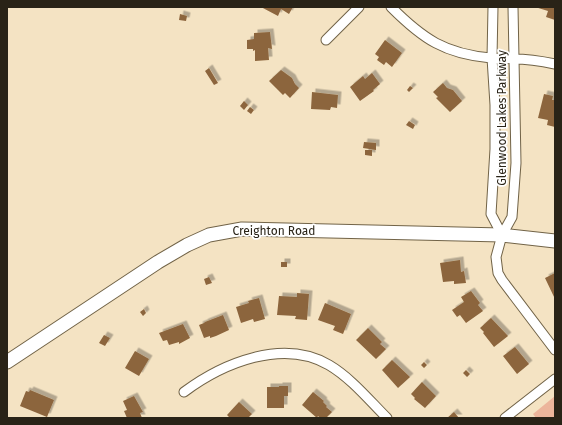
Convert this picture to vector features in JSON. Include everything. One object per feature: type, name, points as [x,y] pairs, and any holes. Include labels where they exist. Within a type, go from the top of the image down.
[{"type":"main road","name":"Creighton Road","points":[[7,362],[158,262],[187,245],[209,235],[242,228],[502,235],[555,241]]},
{"type":"street","points":[[326,40],[359,7]]},
{"type":"street","points":[[391,7],[430,40],[447,49],[464,54],[492,58],[555,64]]},
{"type":"street","name":"Glenwood Lakes Parkway","points":[[493,7],[492,58],[495,105],[495,149],[490,214],[502,235]]},
{"type":"street","name":"Glenwood Lakes Parkway","points":[[502,235],[512,217],[516,163],[513,7]]},
{"type":"street","points":[[502,235],[496,257],[498,273],[555,350]]},
{"type":"street","points":[[184,392],[213,373],[250,359],[271,354],[295,353],[318,360],[339,372],[388,418]]},
{"type":"street","points":[[505,418],[555,379]]},
{"type":"shaded area","points":[[555,396],[555,418],[536,418],[533,414]]},
{"type":"building","points":[[261,7],[293,7],[289,14],[281,9],[278,16]]},
{"type":"building","points":[[535,7],[555,7],[555,20],[546,17],[548,11]]},
{"type":"building","points":[[180,14],[187,16],[186,21],[179,20]]},
{"type":"building","points":[[270,32],[272,49],[268,48],[269,60],[255,61],[255,50],[253,51],[253,49],[247,49],[247,40],[254,39],[254,33]]},
{"type":"building","points":[[385,40],[402,53],[392,67],[386,62],[384,65],[377,60],[379,57],[375,54]]},
{"type":"building","points":[[209,68],[218,83],[214,85],[205,71]]},
{"type":"building","points":[[281,70],[292,78],[299,88],[290,98],[285,93],[283,95],[269,81]]},
{"type":"building","points":[[372,73],[380,84],[373,90],[374,91],[360,101],[350,87],[363,76],[365,79]]},
{"type":"building","points":[[443,83],[447,88],[453,90],[462,101],[450,112],[436,98],[438,97],[433,92]]},
{"type":"building","points":[[410,86],[413,88],[409,92],[407,90]]},
{"type":"building","points":[[312,92],[338,95],[337,108],[331,107],[330,110],[311,109]]},
{"type":"building","points":[[544,94],[553,96],[552,100],[555,100],[555,127],[547,125],[548,120],[538,118]]},
{"type":"building","points":[[244,101],[248,105],[244,110],[240,106]]},
{"type":"building","points":[[250,107],[254,110],[251,114],[247,111]]},
{"type":"building","points":[[409,121],[415,125],[413,129],[406,125]]},
{"type":"building","points":[[364,142],[376,143],[376,150],[363,148]]},
{"type":"building","points":[[365,150],[372,150],[372,156],[365,155]]},
{"type":"building","points":[[460,260],[461,272],[464,271],[466,283],[454,284],[454,281],[443,282],[440,263]]},
{"type":"building","points":[[281,262],[287,262],[287,267],[281,267]]},
{"type":"building","points":[[555,273],[555,299],[545,278]]},
{"type":"building","points":[[209,277],[212,283],[206,285],[204,279]]},
{"type":"building","points":[[471,291],[480,303],[478,305],[483,311],[466,323],[460,315],[457,317],[452,310],[464,302],[461,297]]},
{"type":"building","points":[[297,293],[309,294],[307,320],[295,319],[296,316],[277,315],[279,296],[297,297]]},
{"type":"building","points":[[259,298],[265,319],[254,322],[253,319],[241,323],[236,307],[249,303],[248,301]]},
{"type":"building","points":[[325,303],[351,314],[343,334],[333,330],[335,326],[318,320]]},
{"type":"building","points":[[144,309],[146,313],[143,316],[140,312]]},
{"type":"building","points":[[223,315],[229,330],[210,338],[210,336],[204,338],[199,325]]},
{"type":"building","points":[[491,318],[508,336],[494,347],[480,328]]},
{"type":"building","points":[[183,324],[190,338],[179,344],[179,342],[169,345],[167,340],[163,341],[159,333]]},
{"type":"building","points":[[368,328],[382,342],[380,344],[386,349],[376,359],[356,340]]},
{"type":"building","points":[[104,335],[110,338],[105,346],[99,343]]},
{"type":"building","points":[[515,347],[529,364],[517,374],[503,356]]},
{"type":"building","points":[[135,351],[149,359],[139,376],[125,368]]},
{"type":"building","points":[[392,360],[410,377],[398,388],[382,370]]},
{"type":"building","points":[[424,362],[427,365],[424,368],[421,365]]},
{"type":"building","points":[[466,370],[470,374],[467,377],[463,373]]},
{"type":"building","points":[[422,382],[436,396],[425,408],[414,399],[415,398],[411,394]]},
{"type":"building","points":[[288,386],[288,396],[284,396],[284,408],[267,408],[267,387]]},
{"type":"building","points":[[30,390],[54,400],[47,417],[20,406],[26,391],[29,392]]},
{"type":"building","points":[[313,392],[324,401],[323,402],[327,406],[326,407],[332,412],[326,418],[320,418],[318,416],[317,418],[302,405]]},
{"type":"building","points":[[134,396],[143,412],[140,413],[142,418],[127,418],[124,411],[127,410],[123,401]]},
{"type":"building","points":[[239,402],[252,414],[248,418],[230,418],[227,415]]},
{"type":"building","points":[[454,412],[459,418],[447,418]]}]
